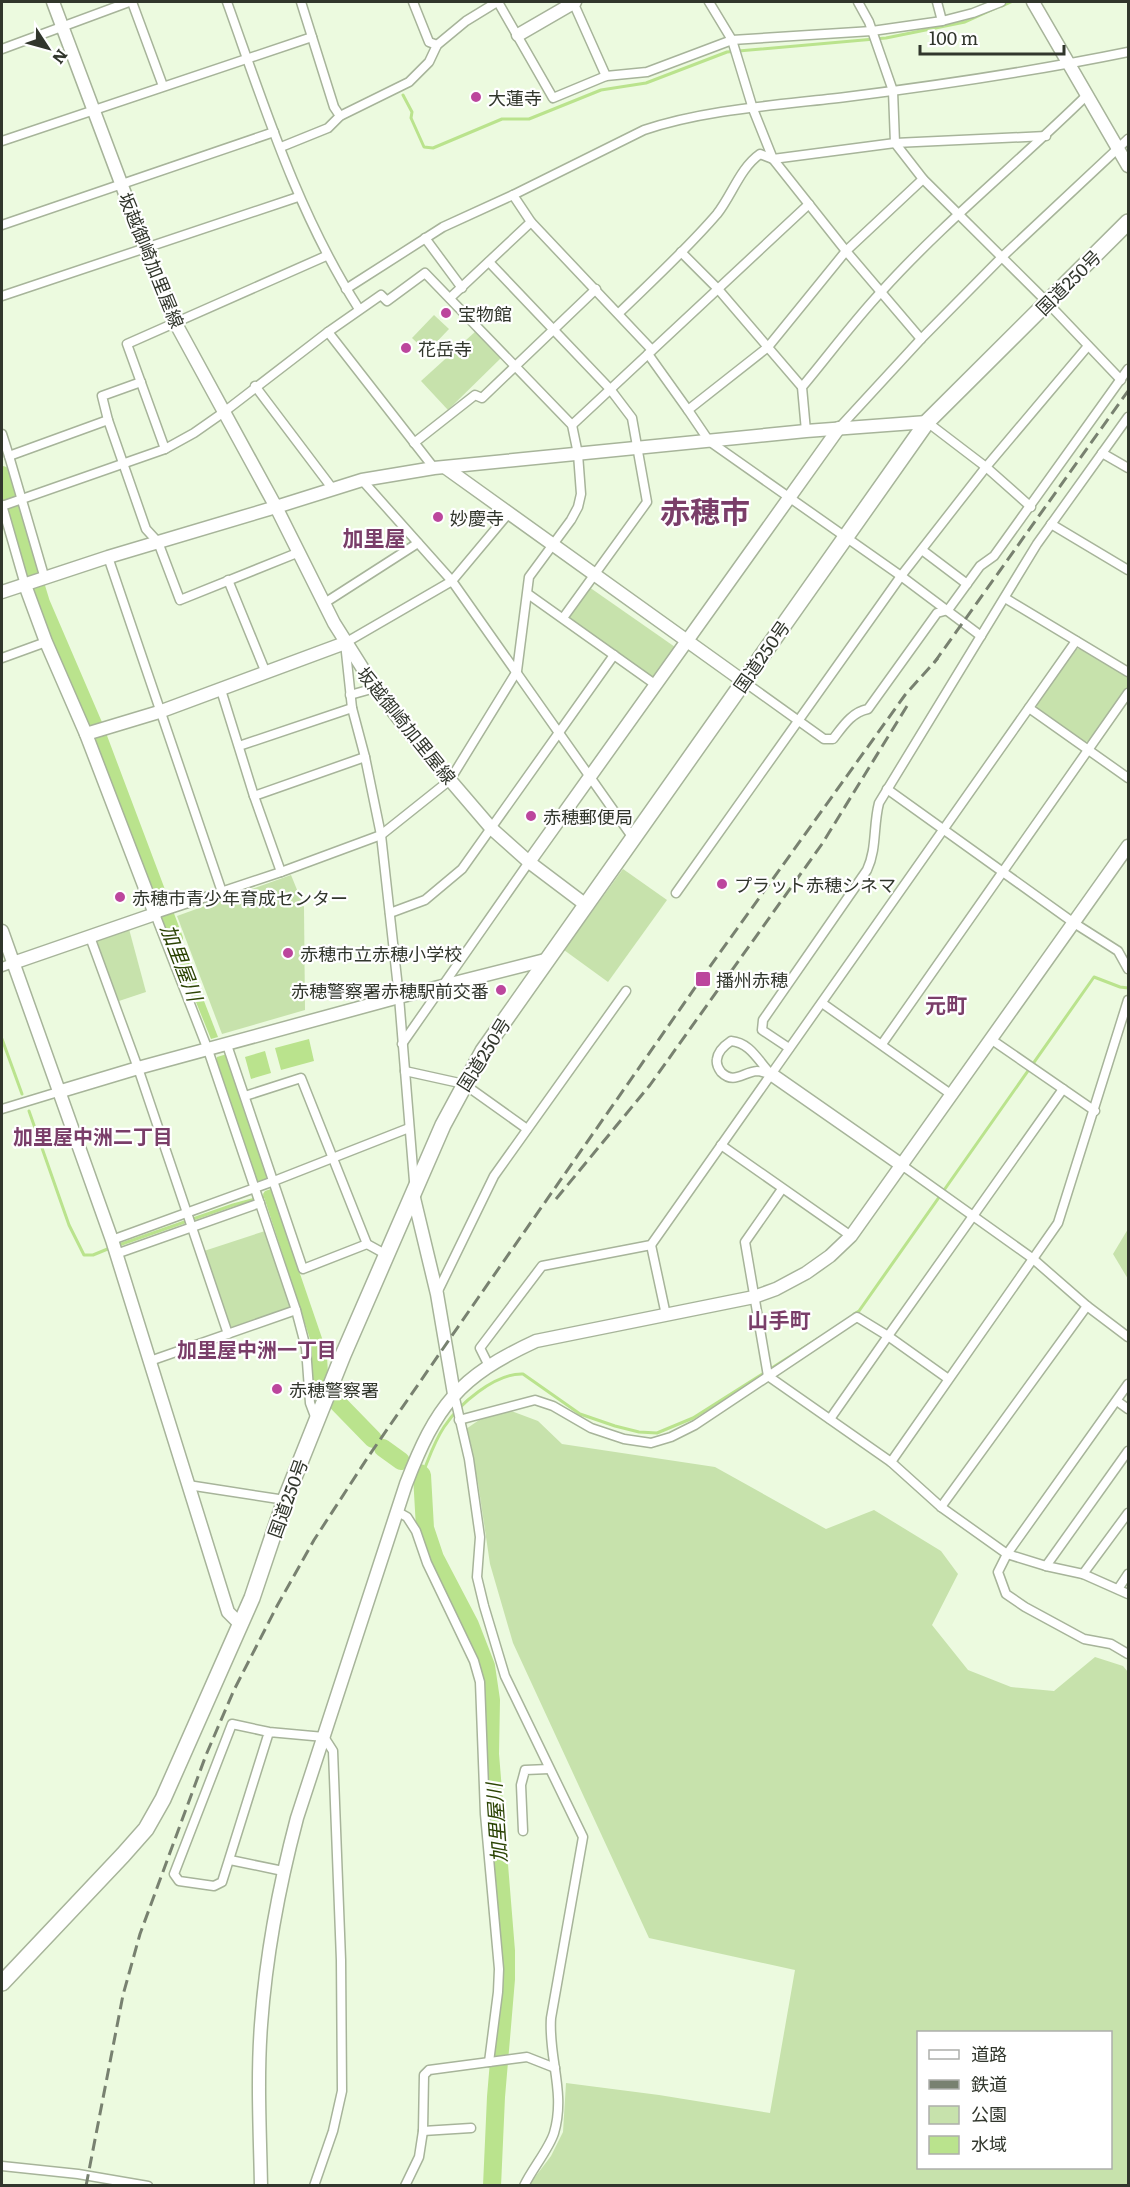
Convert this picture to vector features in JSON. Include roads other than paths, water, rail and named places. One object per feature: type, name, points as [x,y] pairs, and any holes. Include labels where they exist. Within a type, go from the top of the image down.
[{"type":"highway","name":"国道250号","points":[[2,1983],[146,1829],[164,1799],[241,1625],[285,1500],[343,1355],[413,1194],[464,1084],[483,1051],[545,960],[927,422],[1128,222]]},
{"type":"street","name":"坂越御崎加里屋線","points":[[54,2],[176,324],[276,507],[323,604],[345,643],[375,688],[408,731],[492,829],[529,862],[586,905]]},
{"type":"street","points":[[2,49],[130,2],[163,86]]},
{"type":"street","points":[[227,2],[298,197],[326,256],[359,309]]},
{"type":"street","points":[[301,2],[334,107],[340,116]]},
{"type":"street","points":[[413,2],[429,42],[437,45]]},
{"type":"street","points":[[280,147],[328,128],[340,116],[409,82],[429,62],[437,45],[466,21],[498,2],[553,98],[606,76],[647,72],[732,40],[872,31],[942,21],[973,13],[1001,2]]},
{"type":"street","points":[[518,35],[574,2],[606,76]]},
{"type":"street","points":[[710,2],[732,40],[753,109],[773,159],[846,251],[921,339]]},
{"type":"street","points":[[858,2],[869,22],[893,91],[895,142],[922,179],[1047,302],[1121,380]]},
{"type":"street","points":[[937,2],[942,21]]},
{"type":"street","points":[[1033,2],[1128,166]]},
{"type":"street","points":[[2,141],[312,37]]},
{"type":"street","points":[[346,289],[443,227],[644,130],[667,122],[955,83],[1128,52]]},
{"type":"street","points":[[802,387],[880,292],[958,214],[1046,136],[1086,96]]},
{"type":"street","points":[[2,225],[274,132]]},
{"type":"street","points":[[619,314],[718,212],[750,161],[760,154],[773,159],[895,142],[1046,136]]},
{"type":"street","points":[[402,1044],[529,862],[839,429],[921,339],[1002,257],[1128,139]]},
{"type":"street","points":[[688,410],[768,347],[846,251],[922,179]]},
{"type":"street","points":[[513,195],[531,222],[619,314],[650,352],[709,441],[902,576],[981,636]]},
{"type":"street","points":[[2,296],[298,197]]},
{"type":"street","points":[[572,425],[809,204]]},
{"type":"street","points":[[450,298],[531,222]]},
{"type":"street","points":[[425,238],[462,288]]},
{"type":"street","points":[[681,252],[718,290],[802,387],[806,431]]},
{"type":"street","points":[[165,449],[127,344],[326,256]]},
{"type":"street","points":[[489,262],[610,389],[632,418],[647,502],[563,618]]},
{"type":"street","points":[[7,965],[155,914],[281,872],[381,835],[450,780],[517,671],[529,577],[571,520],[578,507],[581,494],[578,454],[572,425],[425,273],[387,301],[381,296],[359,309],[194,434],[165,449],[2,506],[25,585],[46,642],[86,734],[155,914],[218,1047],[245,1096],[303,1269],[367,1244]]},
{"type":"street","points":[[414,444],[475,395],[482,398],[596,289]]},
{"type":"street","points":[[328,332],[414,444],[440,468],[552,544],[824,739],[832,739],[859,711],[868,709],[937,613],[948,610],[980,566],[994,556],[1128,369]]},
{"type":"street","points":[[676,893],[902,576],[986,467],[1088,346]]},
{"type":"street","points":[[141,382],[102,396],[146,530],[158,542],[180,600],[297,552]]},
{"type":"street","points":[[255,386],[332,489]]},
{"type":"street","points":[[789,1048],[762,1030],[763,1020],[867,870],[874,855],[874,822],[879,803],[1051,524],[1128,417]]},
{"type":"street","points":[[9,456],[108,420]]},
{"type":"street","points":[[2,592],[108,557],[362,480],[440,468],[806,431],[927,422],[986,467],[1031,507]]},
{"type":"street","points":[[2,434],[45,579]]},
{"type":"street","points":[[1102,453],[1128,468]]},
{"type":"street","points":[[362,480],[452,581],[633,838]]},
{"type":"street","points":[[86,734],[159,712],[345,643],[452,581],[508,514]]},
{"type":"street","points":[[1051,524],[1128,570]]},
{"type":"street","points":[[323,604],[418,543]]},
{"type":"street","points":[[922,550],[967,584]]},
{"type":"street","points":[[108,557],[222,892]]},
{"type":"street","points":[[228,580],[266,673]]},
{"type":"street","points":[[528,594],[656,685]]},
{"type":"street","points":[[1005,598],[1128,672]]},
{"type":"street","points":[[489,1366],[480,1347],[542,1266],[651,1245],[1076,641]]},
{"type":"street","points":[[2,658],[46,642]]},
{"type":"street","points":[[345,643],[352,708],[381,835],[399,997],[414,1172],[413,1194],[437,1294],[459,1420],[469,1459],[480,1537],[477,1577],[483,1606],[505,1676],[583,1837],[551,2018],[550,2033],[559,2091],[554,2134],[524,2186]]},
{"type":"street","points":[[390,913],[425,900],[462,869],[614,654]]},
{"type":"street","points":[[350,695],[375,688]]},
{"type":"street","points":[[221,690],[254,796],[281,872]]},
{"type":"street","points":[[882,1044],[1128,693]]},
{"type":"street","points":[[239,746],[352,708]]},
{"type":"street","points":[[1029,708],[1128,778]]},
{"type":"street","points":[[254,796],[365,757]]},
{"type":"street","points":[[887,789],[1118,951],[1128,969]]},
{"type":"street","points":[[261,2186],[259,2075],[261,2026],[271,1936],[283,1871],[297,1818],[421,1444],[441,1410],[454,1394],[489,1366],[536,1341],[754,1297],[776,1289],[806,1273],[830,1256],[852,1236],[903,1166],[1128,846]]},
{"type":"street","points":[[2,931],[7,965],[58,1092],[114,1248],[228,1612],[241,1625]]},
{"type":"street","points":[[90,937],[193,1226],[228,1334]]},
{"type":"street","points":[[2,1109],[138,1068],[545,960]]},
{"type":"street","points":[[437,1294],[494,1176],[626,992]]},
{"type":"street","points":[[891,1462],[947,1378],[1058,1223],[1128,1000]]},
{"type":"street","points":[[822,1003],[952,1095]]},
{"type":"street","points":[[992,1040],[1095,1110]]},
{"type":"street","points":[[771,1074],[757,1071],[739,1078],[730,1078],[721,1072],[716,1064],[717,1055],[731,1041],[741,1042],[752,1049],[756,1058],[771,1074],[1032,1258],[1087,1306],[1128,1337]]},
{"type":"street","points":[[218,1047],[257,1195],[296,1310],[306,1348],[310,1403],[319,1412]]},
{"type":"street","points":[[405,1071],[464,1084],[527,1129]]},
{"type":"street","points":[[245,1096],[301,1078],[367,1244],[387,1255]]},
{"type":"street","points":[[830,1419],[1063,1089]]},
{"type":"street","points":[[114,1248],[193,1226],[257,1195],[272,1182],[409,1128]]},
{"type":"street","points":[[721,1145],[852,1236]]},
{"type":"street","points":[[782,1189],[745,1242],[768,1376],[891,1462],[941,1507],[1007,1554],[1083,1574],[1128,1594]]},
{"type":"street","points":[[114,1248],[188,1213],[257,1195]]},
{"type":"street","points":[[651,1245],[666,1315]]},
{"type":"street","points":[[941,1507],[1087,1306]]},
{"type":"street","points":[[150,1361],[296,1310]]},
{"type":"street","points":[[459,1420],[536,1400],[553,1406],[591,1428],[624,1439],[651,1443],[671,1437],[695,1425],[857,1317],[947,1378]]},
{"type":"street","points":[[1128,1384],[1007,1554],[998,1572],[1006,1594],[1084,1639],[1111,1644],[1128,1654]]},
{"type":"street","points":[[1116,1401],[1128,1409]]},
{"type":"street","points":[[1046,1566],[1128,1451]]},
{"type":"street","points":[[188,1485],[285,1500]]},
{"type":"street","points":[[398,1512],[407,1517],[416,1531],[427,1563],[474,1660],[480,1682],[485,1814],[499,1969],[491,2061]]},
{"type":"street","points":[[1083,1574],[1128,1513]]},
{"type":"street","points":[[1118,1589],[1128,1575]]},
{"type":"street","points":[[269,1732],[224,1880],[218,1885],[179,1881],[174,1876],[174,1871],[232,1724],[269,1732],[324,1737]]},
{"type":"street","points":[[314,2186],[333,2131],[342,2091],[341,1960],[333,1751],[324,1737]]},
{"type":"street","points":[[523,1831],[521,1785],[525,1770],[549,1769]]},
{"type":"street","points":[[230,1860],[283,1871]]},
{"type":"street","points":[[405,2186],[419,2157],[423,2131],[424,2075],[429,2070],[527,2057],[555,2068]]},
{"type":"street","points":[[423,2131],[471,2128]]},
{"type":"street","points":[[2,2166],[97,2181],[148,2186]]},
{"type":"water","points":[[171,916],[218,1037],[211,1039],[163,921]]},
{"type":"water","points":[[309,1039],[314,1061],[281,1070],[275,1048]]},
{"type":"water","points":[[265,1051],[271,1073],[251,1079],[245,1057]]},
{"type":"water","points":[[227,1054],[269,1178],[258,1183],[216,1060],[217,1057]]},
{"type":"water","points":[[271,1189],[323,1341],[323,1365],[317,1388],[315,1387],[310,1339],[263,1194]]},
{"type":"waterway","points":[[1002,6],[1011,2]]},
{"type":"waterway","points":[[403,95],[412,112],[411,118],[424,147],[433,148],[502,119],[529,119],[601,90],[646,83],[727,52],[886,38],[965,22],[996,8]]},
{"type":"waterway","name":"加里屋川","points":[[2,475],[41,603],[93,724],[174,939]]},
{"type":"waterway","points":[[854,1314],[859,1311],[1094,977],[1128,988]]},
{"type":"waterway","points":[[2,1039],[22,1094]]},
{"type":"waterway","points":[[29,1111],[69,1225],[84,1255],[93,1255],[110,1248]]},
{"type":"waterway","points":[[116,1246],[233,1205],[267,1196]]},
{"type":"waterway","points":[[422,1475],[437,1438],[459,1409],[490,1384],[512,1375],[523,1374],[580,1414],[639,1432],[657,1433],[693,1418],[819,1338]]},
{"type":"waterway","name":"加里屋川","points":[[318,1356],[319,1374],[335,1400],[373,1439]]},
{"type":"waterway","name":"加里屋川","points":[[383,1448],[401,1461]]},
{"type":"waterway","name":"加里屋川","points":[[420,1473],[422,1475],[425,1528],[435,1558],[470,1625],[486,1666],[491,1700],[490,1754],[506,1951],[492,2186]]},
{"type":"railway","points":[[934,663],[1128,391]]},
{"type":"railway","points":[[86,2186],[123,1995],[140,1934],[206,1755],[234,1690],[277,1606],[314,1540],[368,1457],[478,1298],[706,972],[905,695],[938,658]]},
{"type":"railway","points":[[556,1199],[650,1085],[822,844],[907,706]]},
{"type":"place","name":"大蓮寺","points":[[476,97]]},
{"type":"place","name":"宝物館","points":[[446,313]]},
{"type":"place","name":"花岳寺","points":[[406,348]]},
{"type":"place","name":"妙慶寺","points":[[438,517]]},
{"type":"place","name":"赤穂郵便局","points":[[531,816]]},
{"type":"place","name":"プラット赤穂シネマ","points":[[722,884]]},
{"type":"place","name":"赤穂市青少年育成センター","points":[[120,897]]},
{"type":"place","name":"赤穂市立赤穂小学校","points":[[288,953]]},
{"type":"place","name":"播州赤穂","points":[[703,979]]},
{"type":"place","name":"赤穂警察署赤穂駅前交番","points":[[501,990]]},
{"type":"place","name":"赤穂警察署","points":[[277,1389]]},
{"type":"district","name":"赤穂市","points":[[705,510]]},
{"type":"district","name":"加里屋","points":[[374,536]]},
{"type":"district","name":"元町","points":[[946,1003]]},
{"type":"district","name":"加里屋中洲二丁目","points":[[93,1135]]},
{"type":"district","name":"山手町","points":[[779,1318]]},
{"type":"district","name":"加里屋中洲一丁目","points":[[257,1348]]}]
